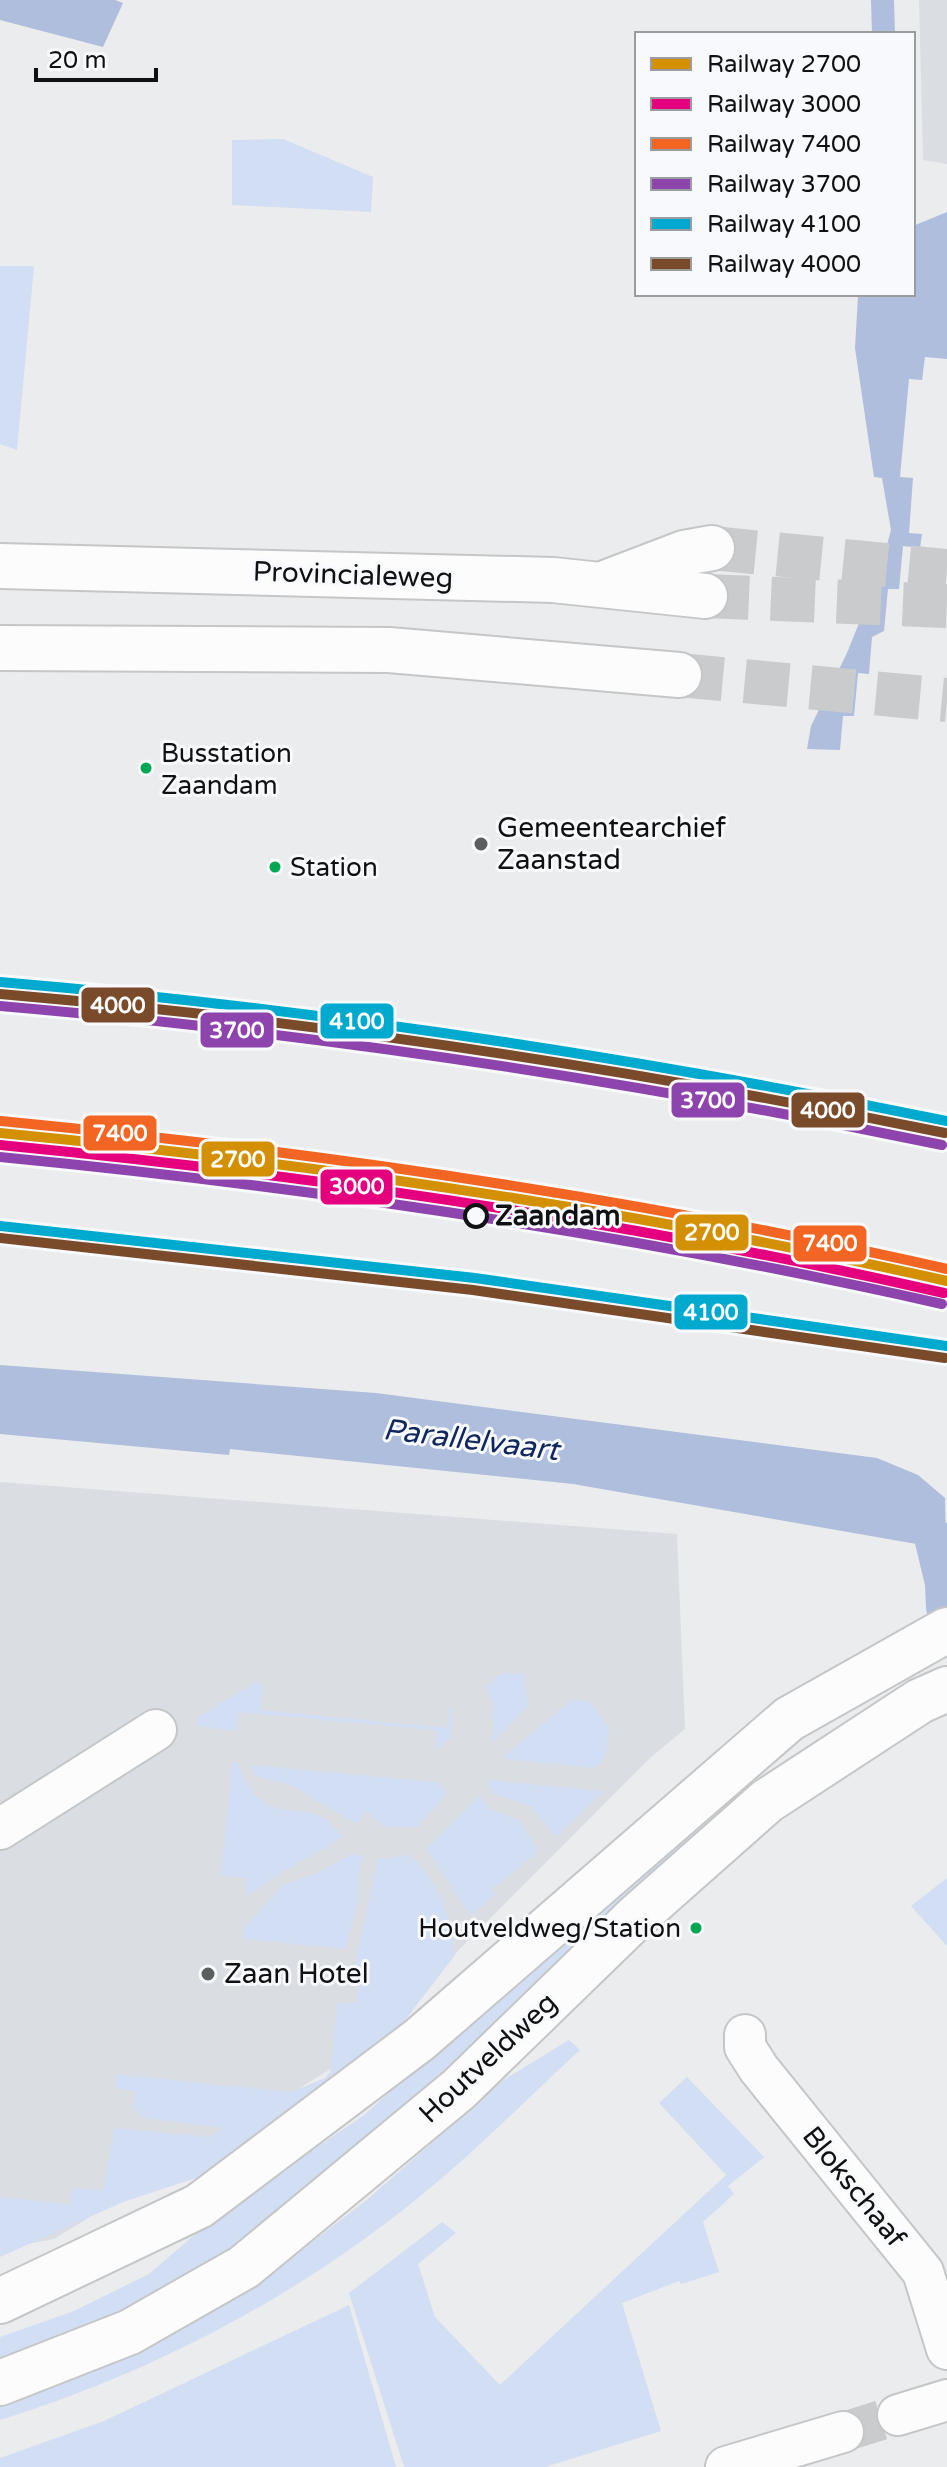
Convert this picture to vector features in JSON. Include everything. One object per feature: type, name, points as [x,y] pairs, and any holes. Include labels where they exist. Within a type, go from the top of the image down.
[{"type":"street","points":[[600,585],[684,553],[712,548]]},
{"type":"street","name":"Provincialeweg","points":[[0,566],[553,580],[705,596]]},
{"type":"street","points":[[0,648],[389,650],[679,675]]},
{"type":"street","name":"Houtveldweg","points":[[8,2295],[199,2206],[419,2040],[789,1719],[932,1638]]},
{"type":"street","name":"Houtveldweg","points":[[0,2383],[130,2332],[244,2267],[459,2089],[636,1917],[767,1801],[933,1695]]},
{"type":"street","points":[[0,1829],[156,1730]]},
{"type":"street","name":"Blokschaaf","points":[[745,2035],[745,2047],[753,2061],[923,2272],[947,2349]]},
{"type":"street","points":[[898,2415],[947,2400]]},
{"type":"street","points":[[726,2467],[843,2432]]},
{"type":"shaded area","points":[[919,0],[947,0],[947,164],[923,160]]},
{"type":"shaded area","points":[[283,139],[373,177],[371,212],[232,205],[232,140]]},
{"type":"shaded area","points":[[0,266],[34,266],[17,450],[0,444]]},
{"type":"shaded area","points":[[0,1482],[677,1534],[685,1729],[650,1758],[355,2054],[54,2239],[0,2249]]},
{"type":"shaded area","points":[[501,1673],[524,1673],[528,1706],[491,1744],[494,1708],[486,1687]]},
{"type":"shaded area","points":[[256,1682],[263,1685],[261,1710],[447,1728],[449,1705],[453,1717],[451,1737],[437,1750],[435,1730],[239,1712],[237,1731],[197,1726],[198,1717]]},
{"type":"shaded area","points":[[573,1699],[589,1701],[609,1727],[602,1762],[591,1768],[505,1759],[505,1755]]},
{"type":"shaded area","points":[[232,1762],[237,1762],[248,1785],[260,1800],[285,1810],[323,1818],[343,1837],[247,1897],[246,1878],[221,1875]]},
{"type":"shaded area","points":[[251,1765],[436,1782],[448,1793],[417,1827],[384,1827],[367,1812],[357,1824],[290,1785],[256,1776]]},
{"type":"shaded area","points":[[488,1780],[604,1791],[556,1837],[530,1806],[494,1794],[487,1785]]},
{"type":"shaded area","points":[[479,1796],[491,1809],[521,1821],[538,1852],[492,1889],[495,1895],[470,1916],[426,1849]]},
{"type":"shaded area","points":[[689,1822],[703,1837],[302,2199],[199,2268],[79,2332],[0,2360],[0,2337],[74,2311],[149,2274],[221,2212],[363,2116]]},
{"type":"shaded area","points":[[352,1854],[363,1857],[359,1867],[359,1900],[345,1949],[243,1939],[243,1929],[283,1885],[317,1873]]},
{"type":"shaded area","points":[[411,1855],[437,1889],[451,1927],[455,1955],[392,2037],[208,2174],[123,2202],[0,2257],[0,2197],[70,2204],[72,2188],[103,2190],[114,2128],[210,2137],[223,2128],[144,2118],[133,2108],[135,2091],[115,2088],[116,2074],[291,2092],[325,2078],[330,2072],[337,2003],[356,2003],[360,1979],[352,1977],[378,1859]]},
{"type":"shaded area","points":[[947,1878],[947,1946],[911,1906]]},
{"type":"shaded area","points":[[569,2040],[580,2050],[491,2134],[388,2222],[337,2258],[284,2292],[174,2352],[59,2400],[0,2420],[0,2403],[199,2316],[285,2263],[369,2198],[502,2081]]},
{"type":"shaded area","points":[[687,2077],[764,2157],[728,2186],[734,2194],[703,2222],[719,2272],[681,2284],[679,2281],[622,2303],[661,2431],[545,2467],[404,2467],[349,2293],[442,2222],[456,2233],[418,2264],[435,2317],[500,2385],[726,2175],[659,2103]]},
{"type":"shaded area","points":[[349,2305],[396,2467],[0,2467],[0,2458],[104,2421]]},
{"type":"water","points":[[0,0],[115,0],[123,3],[103,47],[0,20]]},
{"type":"water","points":[[871,0],[894,0],[895,32],[872,32]]},
{"type":"water","points":[[947,212],[947,359],[925,357],[922,380],[909,379],[900,477],[913,478],[909,533],[922,534],[920,548],[903,546],[899,589],[888,589],[884,631],[872,637],[869,674],[858,673],[854,716],[843,716],[840,750],[807,749],[811,726],[847,653],[880,571],[891,530],[882,478],[874,477],[855,348],[858,296],[915,296],[915,225]]},
{"type":"water","name":"Parallelvaart","points":[[0,1365],[376,1393],[877,1458],[918,1475],[945,1498],[947,1597],[933,1598],[928,1546],[573,1484],[230,1449],[229,1455],[0,1434]]},
{"type":"waterway","points":[[936,1541],[946,1583],[947,1607]]},
{"type":"tunnel","points":[[712,548],[947,571]]},
{"type":"tunnel","points":[[705,596],[947,606]]},
{"type":"tunnel","points":[[679,675],[947,700]]},
{"type":"tunnel","points":[[843,2432],[898,2415]]},
{"type":"rail line","name":"4100","points":[[0,982],[238,1006],[475,1038],[711,1076],[947,1121]]},
{"type":"rail line","name":"4000","points":[[0,994],[238,1018],[474,1050],[710,1088],[945,1133]]},
{"type":"rail line","name":"3700","points":[[0,1006],[237,1030],[473,1062],[708,1100],[942,1145]]},
{"type":"rail line","name":"7400","points":[[1,1121],[240,1147],[477,1180],[712,1220],[947,1269]]},
{"type":"rail line","name":"2700","points":[[0,1133],[239,1159],[476,1192],[712,1232],[947,1281]]},
{"type":"rail line","name":"3000","points":[[0,1145],[238,1171],[474,1204],[710,1244],[944,1293]]},
{"type":"rail line","name":"3700","points":[[0,1157],[237,1183],[473,1216],[708,1256],[942,1304]]},
{"type":"rail line","name":"4100","points":[[0,1226],[475,1278],[947,1346]]},
{"type":"rail line","name":"4000","points":[[0,1238],[473,1290],[945,1358]]},
{"type":"place","name":"Busstation Zaandam","points":[[146,768]]},
{"type":"place","name":"Gemeentearchief Zaanstad","points":[[481,844]]},
{"type":"place","name":"Station","points":[[275,867]]},
{"type":"place","name":"Zaandam","points":[[476,1216]]},
{"type":"place","name":"Houtveldweg/Station","points":[[696,1928]]},
{"type":"place","name":"Zaan Hotel","points":[[208,1974]]}]
